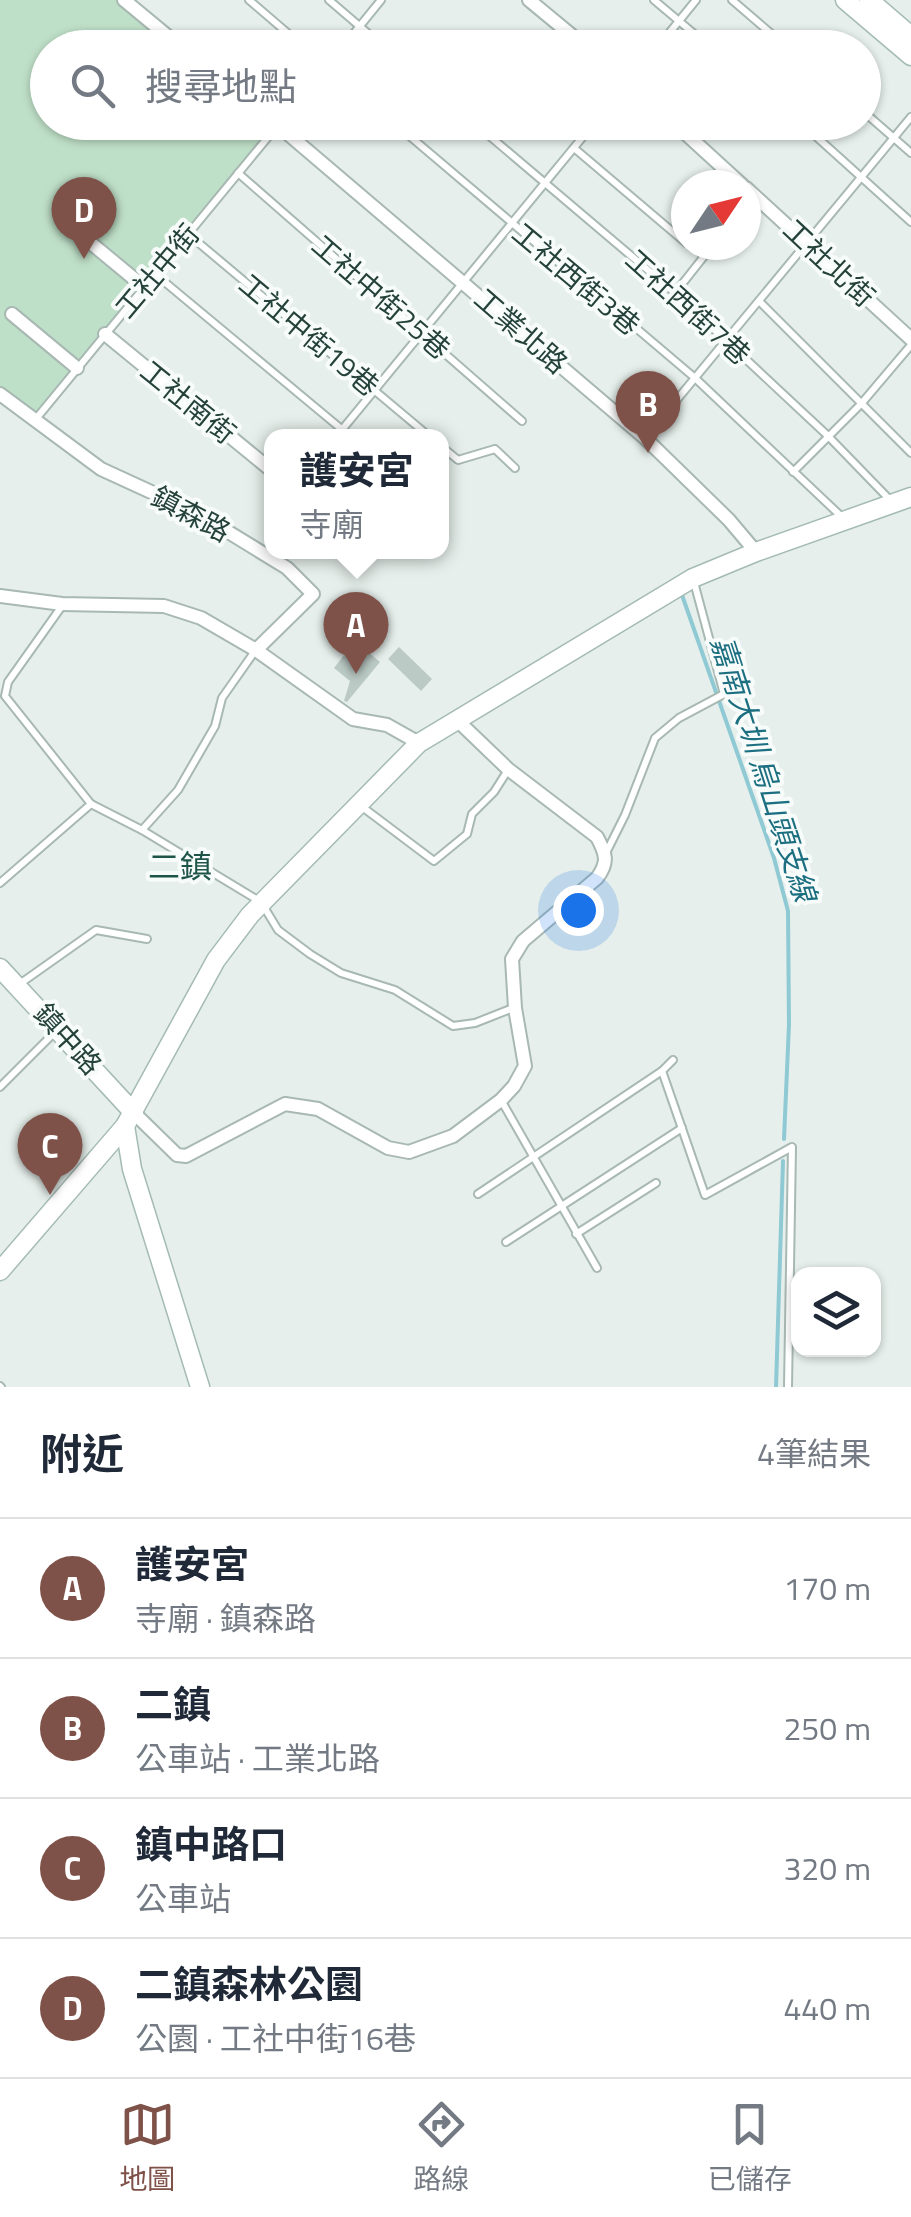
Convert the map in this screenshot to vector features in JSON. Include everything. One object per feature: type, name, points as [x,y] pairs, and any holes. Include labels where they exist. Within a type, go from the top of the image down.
[{"type":"street","points":[[124,0],[160,30]]},
{"type":"street","points":[[529,0],[565,30]]},
{"type":"street","points":[[845,0],[880,30]]},
{"type":"street","points":[[869,0],[911,36]]},
{"type":"street","points":[[881,31],[911,56]]},
{"type":"street","name":"工業北路","points":[[296,140],[645,438],[756,552]]},
{"type":"street","name":"工社北街","points":[[691,140],[722,170]]},
{"type":"street","name":"工社北街","points":[[761,205],[807,242],[911,342]]},
{"type":"street","points":[[80,234],[144,287]]},
{"type":"street","points":[[12,314],[77,368]]},
{"type":"street","name":"工社南街","points":[[105,334],[264,464]]},
{"type":"street","name":"鎮森路","points":[[0,394],[101,469],[199,514],[264,554]]},
{"type":"street","points":[[0,1271],[130,1119],[216,960],[260,902],[419,743],[692,578],[902,500]]},
{"type":"street","name":"鎮森路","points":[[256,650],[313,594],[272,559]]},
{"type":"street","points":[[0,596],[62,604],[164,606],[201,618],[256,650],[353,719],[388,725],[419,743]]},
{"type":"street","points":[[130,1119],[178,1155],[186,1156],[286,1104],[318,1109],[388,1148],[409,1152],[453,1136],[514,1086],[525,1066],[514,1008],[512,960],[523,941],[598,878],[606,866],[606,854],[597,837],[508,768],[458,720]]},
{"type":"street","name":"鎮中路","points":[[0,968],[58,1028],[130,1119]]},
{"type":"street","points":[[130,1119],[132,1170],[200,1387]]},
{"type":"lane","points":[[248,0],[284,30]]},
{"type":"lane","points":[[329,0],[365,30]]},
{"type":"lane","points":[[357,30],[381,0]]},
{"type":"lane","points":[[654,0],[690,30]]},
{"type":"lane","points":[[671,30],[696,0]]},
{"type":"lane","points":[[732,0],[767,30]]},
{"type":"lane","points":[[645,438],[911,117]]},
{"type":"lane","points":[[881,127],[911,154]]},
{"type":"lane","name":"工社中街","points":[[34,420],[264,140]]},
{"type":"lane","name":"工社西街3巷","points":[[413,140],[695,378],[845,520]]},
{"type":"lane","name":"工社西街7巷","points":[[493,140],[676,293],[827,436],[902,500]]},
{"type":"lane","points":[[155,274],[342,429],[580,140]]},
{"type":"lane","points":[[821,140],[911,222]]},
{"type":"lane","points":[[574,148],[671,230]]},
{"type":"lane","name":"工社中街25巷","points":[[238,173],[522,421]]},
{"type":"lane","name":"工社中街19巷","points":[[188,234],[422,429]]},
{"type":"lane","points":[[676,293],[701,260]]},
{"type":"lane","points":[[758,301],[911,453]]},
{"type":"lane","points":[[793,472],[860,404],[911,342]]},
{"type":"lane","points":[[449,453],[458,460],[494,448],[514,468]]},
{"type":"lane","points":[[606,854],[655,738],[679,718],[724,694],[692,578]]},
{"type":"lane","points":[[62,604],[8,682],[5,696],[91,804],[142,830],[260,902],[278,930],[341,973],[396,990],[453,1026],[514,1008]]},
{"type":"lane","points":[[142,830],[178,790],[215,726],[222,698],[256,650]]},
{"type":"lane","points":[[360,805],[434,862],[467,834],[472,814],[494,792],[508,768]]},
{"type":"lane","points":[[0,883],[91,804]]},
{"type":"lane","points":[[18,985],[96,930],[146,939]]},
{"type":"lane","points":[[0,1087],[58,1028]]},
{"type":"lane","points":[[478,1194],[662,1071],[672,1060]]},
{"type":"lane","points":[[662,1071],[705,1195],[792,1147],[788,1387]]},
{"type":"lane","points":[[500,1100],[597,1268]]},
{"type":"lane","points":[[506,1242],[682,1128]]},
{"type":"lane","points":[[576,1234],[656,1183]]},
{"type":"green space","points":[[0,0],[126,0],[162,30],[30,30],[30,140],[265,140],[34,420],[0,393]]},
{"type":"building","points":[[355,641],[380,662],[347,702],[344,701],[350,681],[334,668]]},
{"type":"building","points":[[399,647],[432,679],[421,691],[388,659]]},
{"type":"waterway","name":"嘉南大圳 烏山頭支線","points":[[682,595],[774,858],[788,911],[784,1139]]},
{"type":"waterway","name":"嘉南大圳 烏山頭支線","points":[[776,1387],[783,1161]]},
{"type":"place","name":"二鎮森林公園","points":[[84,259]]},
{"type":"place","name":"二鎮","points":[[648,453]]},
{"type":"place","name":"護安宮","points":[[356,674]]},
{"type":"place","name":"鎮中路口","points":[[50,1195]]},
{"type":"district","name":"二鎮","points":[[180,867]]}]
